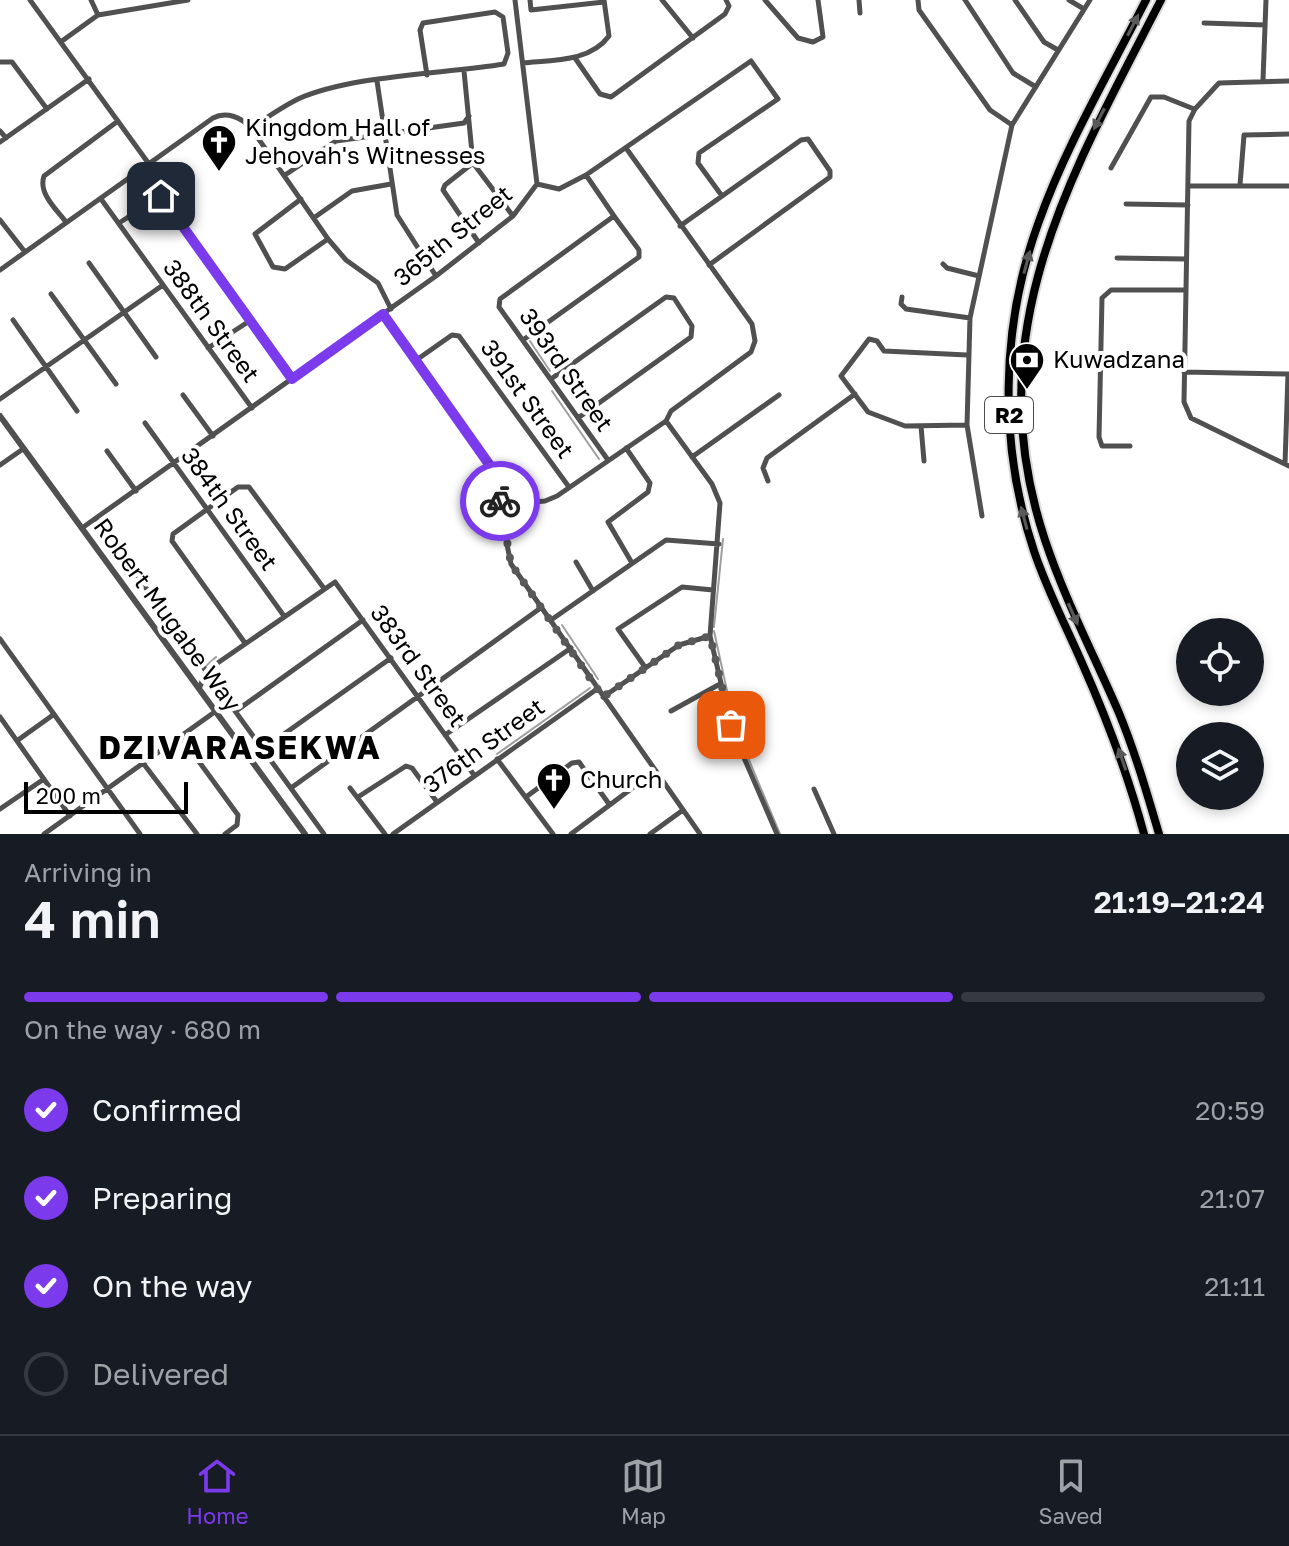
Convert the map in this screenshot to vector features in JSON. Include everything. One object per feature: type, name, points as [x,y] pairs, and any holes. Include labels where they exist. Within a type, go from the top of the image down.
[{"type":"highway","name":"R2","points":[[1144,834],[1113,736],[1043,576],[1028,531],[1014,468],[1009,378],[1018,297],[1037,225],[1146,0]]},
{"type":"highway","name":"R2","points":[[1159,834],[1131,743],[1071,610],[1044,537],[1028,467],[1022,391],[1029,311],[1050,230],[1079,159],[1161,0]]},
{"type":"street","points":[[30,0],[149,164]]},
{"type":"street","points":[[91,0],[98,15]]},
{"type":"street","points":[[62,41],[98,15],[131,4],[188,0]]},
{"type":"street","points":[[515,0],[537,184]]},
{"type":"street","points":[[523,63],[575,58],[601,47],[609,36],[604,1],[531,10],[530,0]]},
{"type":"street","points":[[662,0],[693,38]]},
{"type":"street","points":[[575,58],[600,94],[611,97],[727,13],[726,0]]},
{"type":"street","points":[[765,0],[798,38],[813,42],[823,37],[818,0]]},
{"type":"street","points":[[859,0],[860,13]]},
{"type":"street","points":[[918,0],[919,10],[990,110],[1012,125]]},
{"type":"street","points":[[965,0],[1013,73],[1036,87]]},
{"type":"street","points":[[1015,0],[1044,42],[1059,50]]},
{"type":"street","points":[[1069,0],[1084,9]]},
{"type":"street","points":[[982,516],[967,425],[970,318],[1012,125],[1090,0]]},
{"type":"street","points":[[1263,80],[1266,0]]},
{"type":"street","points":[[251,128],[299,99],[341,85],[464,71],[506,62],[504,20],[497,12],[423,23],[420,30],[427,75]]},
{"type":"street","points":[[1204,23],[1265,25]]},
{"type":"street","points":[[523,340],[639,257],[639,250],[586,175],[751,61],[778,99],[699,153],[698,163],[722,196]]},
{"type":"street","points":[[0,62],[12,62],[47,109]]},
{"type":"street","points":[[464,71],[473,163],[513,216]]},
{"type":"street","points":[[0,131],[3,140],[89,79]]},
{"type":"street","points":[[377,81],[391,184],[400,225],[436,276]]},
{"type":"street","points":[[1184,372],[1289,374],[1287,465],[1191,418],[1184,402],[1184,372],[1189,121],[1195,109],[1219,83],[1289,81]]},
{"type":"street","points":[[1111,168],[1151,97],[1164,97],[1195,109]]},
{"type":"street","points":[[0,270],[217,116],[231,116],[251,128],[328,239],[346,260],[378,283],[391,309]]},
{"type":"street","points":[[285,175],[329,144],[464,123],[469,116]]},
{"type":"street","points":[[66,222],[45,194],[44,176],[118,121]]},
{"type":"street","points":[[1240,185],[1244,135],[1289,134]]},
{"type":"street","points":[[680,226],[805,139],[831,174],[709,265]]},
{"type":"street","points":[[501,505],[545,501],[569,487],[666,421],[671,411],[751,352],[755,341],[752,324],[626,148]]},
{"type":"street","points":[[473,163],[443,190],[479,243]]},
{"type":"street","name":"365th Street","points":[[82,528],[436,276],[513,216],[537,184],[559,189],[586,175]]},
{"type":"street","points":[[315,217],[352,191],[391,184]]},
{"type":"street","points":[[1188,186],[1289,186]]},
{"type":"street","points":[[119,223],[161,196],[292,379]]},
{"type":"street","name":"388th Street","points":[[101,199],[252,408]]},
{"type":"street","points":[[301,199],[255,234],[273,267],[285,269],[328,239]]},
{"type":"street","points":[[1126,204],[1188,205]]},
{"type":"street","name":"393rd Street","points":[[608,460],[499,307],[501,297],[614,216]]},
{"type":"street","points":[[0,220],[25,252]]},
{"type":"street","points":[[1117,258],[1186,259]]},
{"type":"street","points":[[89,263],[156,357]]},
{"type":"street","points":[[943,264],[947,268],[979,276]]},
{"type":"street","points":[[0,399],[163,284]]},
{"type":"street","points":[[1130,446],[1102,446],[1099,437],[1102,298],[1111,290],[1186,290]]},
{"type":"street","points":[[51,294],[116,384]]},
{"type":"street","points":[[551,379],[666,297],[674,298],[692,326],[691,337],[578,418]]},
{"type":"street","points":[[902,297],[901,304],[906,309],[970,318]]},
{"type":"street","name":"365th Street","points":[[383,314],[491,467],[511,564],[700,834]]},
{"type":"street","points":[[13,320],[77,411]]},
{"type":"street","points":[[208,348],[251,320]]},
{"type":"street","name":"391st Street","points":[[415,361],[452,335],[459,336],[569,487]]},
{"type":"street","points":[[967,355],[884,351],[877,341],[869,339],[841,376],[868,412],[905,426],[967,425]]},
{"type":"street","points":[[768,481],[763,468],[767,458],[855,394]]},
{"type":"street","points":[[183,395],[213,436]]},
{"type":"street","points":[[692,457],[779,395]]},
{"type":"street","name":"Robert Mugabe Way","points":[[0,416],[305,834]]},
{"type":"street","points":[[666,421],[712,484],[720,503],[710,636],[733,734],[777,834]]},
{"type":"street","name":"384th Street","points":[[145,423],[284,616]]},
{"type":"street","points":[[921,426],[924,461]]},
{"type":"street","points":[[626,448],[650,486],[608,522],[632,563]]},
{"type":"street","points":[[0,465],[23,449]]},
{"type":"street","points":[[107,451],[136,491]]},
{"type":"street","points":[[199,689],[206,671],[284,616],[323,587],[249,487],[238,487],[171,538],[245,643]]},
{"type":"street","points":[[96,519],[324,834]]},
{"type":"street","points":[[551,620],[668,539],[719,544]]},
{"type":"street","points":[[576,562],[593,591]]},
{"type":"street","name":"383rd Street","points":[[323,587],[337,583],[474,775]]},
{"type":"street","points":[[645,667],[618,629],[682,587],[713,590]]},
{"type":"street","points":[[291,788],[542,607]]},
{"type":"street","points":[[236,711],[363,620]]},
{"type":"street","points":[[603,697],[685,642],[710,636]]},
{"type":"street","points":[[0,639],[140,834]]},
{"type":"street","points":[[445,735],[571,648]]},
{"type":"street","points":[[263,749],[391,658]]},
{"type":"street","points":[[671,711],[720,684]]},
{"type":"street","name":"376th Street","points":[[393,834],[597,689]]},
{"type":"street","points":[[44,834],[216,711]]},
{"type":"street","points":[[18,740],[53,715]]},
{"type":"street","points":[[0,717],[70,816]]},
{"type":"street","points":[[181,737],[240,820],[225,834]]},
{"type":"street","points":[[497,759],[553,834]]},
{"type":"street","points":[[526,797],[572,763],[579,762],[609,804]]},
{"type":"street","points":[[143,763],[197,834]]},
{"type":"street","points":[[358,797],[406,766],[412,768],[437,802]]},
{"type":"street","points":[[571,834],[655,771]]},
{"type":"street","points":[[0,797],[3,807],[44,779]]},
{"type":"street","points":[[350,788],[385,834]]},
{"type":"street","points":[[814,789],[834,834]]},
{"type":"street","points":[[650,834],[683,810]]},
{"type":"street","points":[[127,834],[136,828]]},
{"type":"waterway","points":[[530,341],[550,371]]},
{"type":"waterway","points":[[552,391],[599,459]]},
{"type":"waterway","points":[[714,627],[723,539]]},
{"type":"waterway","points":[[562,625],[598,679]]},
{"type":"waterway","points":[[714,631],[734,723]]},
{"type":"waterway","points":[[206,666],[216,657]]},
{"type":"waterway","points":[[497,754],[590,688]]},
{"type":"waterway","points":[[736,729],[780,834]]},
{"type":"way so far","points":[[500,501],[511,564],[603,697],[679,645],[710,636],[731,725]]},
{"type":"place","name":"Kingdom Hall of Jehovah's Witnesses","points":[[219,173]]},
{"type":"place","name":"Kuwadzana","points":[[1027,391]]},
{"type":"place","name":"Church","points":[[554,811]]},
{"type":"district","name":"DZIVARASEKWA","points":[[240,748]]},
{"type":"route","points":[[161,196],[292,379],[383,314],[491,467],[500,501]]}]
